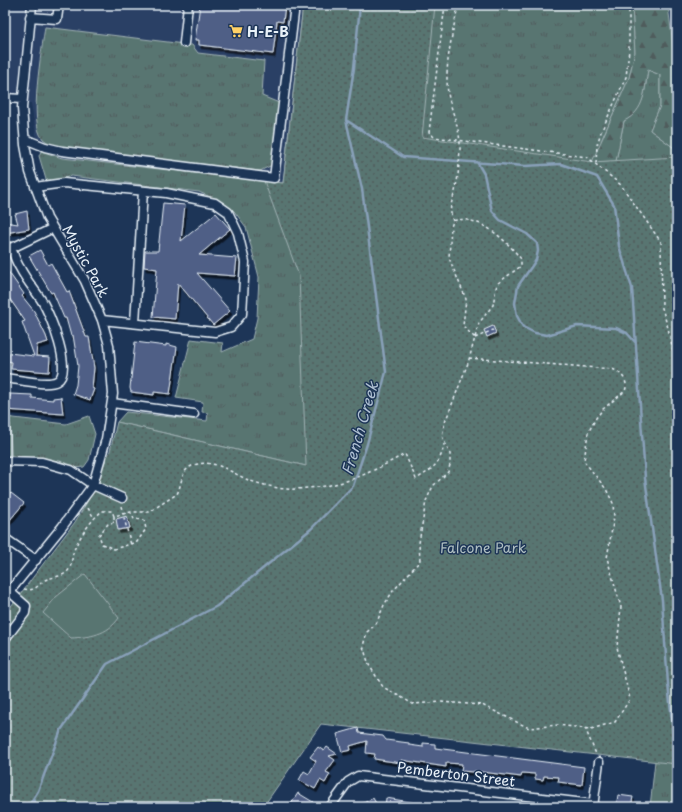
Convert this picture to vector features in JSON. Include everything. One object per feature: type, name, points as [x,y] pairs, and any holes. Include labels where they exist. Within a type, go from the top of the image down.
[{"type":"street","name":"Mystic Park","points":[[7,593],[62,528],[93,484],[106,439],[112,403],[112,375],[109,345],[102,320],[85,281],[53,228],[30,172],[24,139],[22,99],[32,5]]},
{"type":"street","points":[[30,17],[57,19],[59,5]]},
{"type":"street","points":[[184,43],[188,5]]},
{"type":"street","points":[[24,139],[45,147],[62,151],[274,178],[295,5]]},
{"type":"street","points":[[5,98],[22,99]]},
{"type":"street","points":[[35,187],[64,183],[166,193],[215,202],[228,212],[238,232],[245,262],[242,314],[231,327],[215,332],[102,320]]},
{"type":"street","points":[[135,323],[143,191]]},
{"type":"street","points":[[5,378],[53,383],[61,378],[64,370],[59,344],[43,302],[8,248],[53,228]]},
{"type":"street","points":[[112,403],[194,414]]},
{"type":"street","points":[[5,461],[42,462],[71,470],[93,484],[122,498]]},
{"type":"street","points":[[6,539],[36,560]]},
{"type":"street","points":[[5,639],[25,613],[26,606],[7,593]]},
{"type":"street","points":[[593,805],[599,762]]},
{"type":"street","name":"Pemberton Street","points":[[330,807],[348,782],[358,776],[593,805]]},
{"type":"path","points":[[445,5],[428,132],[434,137],[587,157],[621,185],[661,242],[662,308],[677,368]]},
{"type":"path","points":[[458,5],[447,60],[448,94],[460,140],[456,188],[452,196],[450,211],[453,221],[451,227],[449,258],[466,299],[463,326],[475,338]]},
{"type":"path","points":[[596,164],[597,145],[600,132],[626,77],[629,50],[629,5]]},
{"type":"path","points":[[453,221],[459,219],[480,222],[490,231],[502,237],[521,259],[521,266],[498,283],[493,305],[478,323],[469,358],[444,425],[442,436],[450,454],[450,465],[448,472],[433,486],[426,501],[419,543],[420,560],[393,591],[384,605],[376,624],[367,632],[363,646],[369,665],[383,687],[413,704],[442,702],[482,705],[529,728],[558,725],[591,729],[615,722],[630,699],[616,647],[621,607],[607,558],[614,517],[613,503],[606,489],[584,461],[588,433],[603,409],[625,390],[626,382],[621,373],[612,369],[469,358]]},
{"type":"path","points":[[475,338],[493,330]]},
{"type":"path","points":[[114,516],[131,512],[149,512],[177,494],[182,473],[187,468],[196,464],[216,464],[251,481],[279,488],[290,489],[331,486],[355,479],[405,454],[416,479],[437,466],[445,443]]},
{"type":"path","points":[[122,498],[120,506],[131,545]]},
{"type":"path","points":[[88,508],[94,518]]},
{"type":"path","points":[[24,589],[35,589],[45,581],[65,573],[72,565],[74,551],[94,518],[102,510],[112,511],[114,522],[108,524],[99,535],[102,544],[114,549],[122,545],[131,545],[137,542],[146,530],[144,520],[134,519],[131,512]]},
{"type":"path","points":[[585,728],[599,762]]},
{"type":"shaded area","points":[[5,5],[303,5],[283,183],[62,158],[41,151],[36,135],[31,103],[5,103]]},
{"type":"green space","name":"Falcone Park","points":[[303,5],[632,5],[635,52],[629,78],[601,141],[616,161],[624,121],[631,117],[640,106],[648,70],[660,75],[660,106],[650,130],[677,150],[677,807],[650,807],[655,761],[651,730],[315,701],[22,807],[306,466],[117,422],[126,412],[207,421],[208,413],[202,412],[203,402],[176,398],[191,339],[223,343],[222,352],[252,339],[257,318],[259,277],[246,227],[234,211],[222,202],[199,192],[71,176],[47,183],[39,156],[41,151],[62,158],[283,183]]},
{"type":"green space","name":"Falcone Park","points":[[303,5],[435,5],[422,137],[592,162],[677,157],[677,764],[321,724],[263,807],[5,807],[5,614],[75,522],[86,504],[110,451],[117,422],[306,466],[299,276],[264,181],[283,183]]},
{"type":"green space","points":[[632,5],[668,5],[677,78],[677,150],[650,130],[660,106],[660,75],[648,70],[643,99],[636,111],[624,121],[616,161],[592,162],[629,78],[635,52]]},
{"type":"green space","points":[[45,27],[192,45],[198,53],[264,61],[262,96],[279,103],[272,165],[260,171],[74,149],[58,146],[46,141],[43,139],[39,131],[36,103]]},
{"type":"green space","points":[[89,416],[95,434],[89,460],[84,467],[75,468],[60,461],[11,456],[10,424],[5,423],[5,417],[66,424]]},
{"type":"green space","points":[[5,423],[10,424],[11,456],[5,456]]},
{"type":"green space","points":[[85,574],[119,618],[104,632],[91,636],[71,638],[43,613],[56,597]]},
{"type":"building","name":"H-E-B","points":[[200,5],[285,5],[283,22],[277,21],[273,54],[199,45],[199,40],[195,40]]},
{"type":"building","points":[[163,203],[185,205],[181,241],[216,213],[230,229],[199,255],[237,258],[235,276],[197,273],[230,311],[213,325],[178,283],[175,319],[153,317],[157,269],[144,267],[145,251],[158,251]]},
{"type":"building","points":[[27,211],[29,229],[5,233],[5,222],[18,224],[15,214]]},
{"type":"building","points":[[40,250],[48,265],[51,263],[67,292],[69,291],[86,337],[89,337],[94,368],[92,388],[94,389],[90,400],[73,394],[76,385],[78,366],[73,335],[71,336],[66,318],[64,318],[53,292],[51,293],[29,256]]},
{"type":"building","points":[[5,267],[24,294],[22,296],[34,311],[46,336],[48,342],[37,345],[36,356],[50,357],[49,372],[11,369],[12,362],[8,361],[9,353],[34,356],[22,322],[25,321],[5,292]]},
{"type":"building","points":[[493,326],[496,333],[487,337],[484,330]]},
{"type":"building","points":[[135,342],[166,346],[166,344],[177,347],[170,394],[154,392],[154,395],[131,392],[130,388]]},
{"type":"building","points":[[10,394],[32,395],[32,398],[53,400],[53,398],[61,397],[63,414],[5,410],[6,397],[10,397]]},
{"type":"building","points":[[5,490],[24,503],[5,526]]},
{"type":"building","points":[[127,516],[130,528],[118,530],[116,519]]},
{"type":"building","points":[[358,728],[359,733],[383,736],[386,740],[409,743],[409,745],[423,747],[423,743],[435,744],[435,748],[584,767],[582,785],[558,782],[559,777],[544,776],[543,780],[535,779],[535,774],[522,773],[521,777],[474,771],[461,771],[462,764],[446,763],[446,767],[401,760],[401,763],[374,759],[375,754],[366,753],[367,741],[350,746],[351,750],[342,752],[337,734]]},
{"type":"building","points":[[318,747],[324,751],[327,747],[337,754],[329,756],[335,760],[326,772],[330,774],[325,783],[320,780],[315,789],[299,780],[304,771],[309,774],[316,761],[310,757]]},
{"type":"building","points":[[298,793],[313,802],[310,807],[289,807]]},
{"type":"building","points":[[618,795],[633,797],[631,807],[616,807]]},
{"type":"building","points":[[373,798],[378,807],[356,807]]},
{"type":"building","points":[[386,798],[416,803],[416,807],[385,807]]},
{"type":"waterway","name":"French Creek","points":[[28,807],[38,791],[61,730],[107,664],[217,606],[311,529],[353,486],[367,444],[386,372],[362,189],[346,120],[354,68],[360,5]]},
{"type":"waterway","points":[[346,120],[403,157],[525,166],[561,164],[597,177],[614,205],[619,246],[632,288],[645,478],[662,600],[668,684],[677,768],[674,807]]},
{"type":"waterway","points":[[477,162],[484,174],[492,211],[500,220],[527,234],[537,243],[538,251],[536,260],[518,286],[515,303],[517,316],[523,327],[535,333],[547,335],[577,326],[616,328],[627,333],[635,342]]},
{"type":"waterway","points":[[33,799],[38,807]]},
{"type":"place","name":"H-E-B","points":[[236,31]]}]
